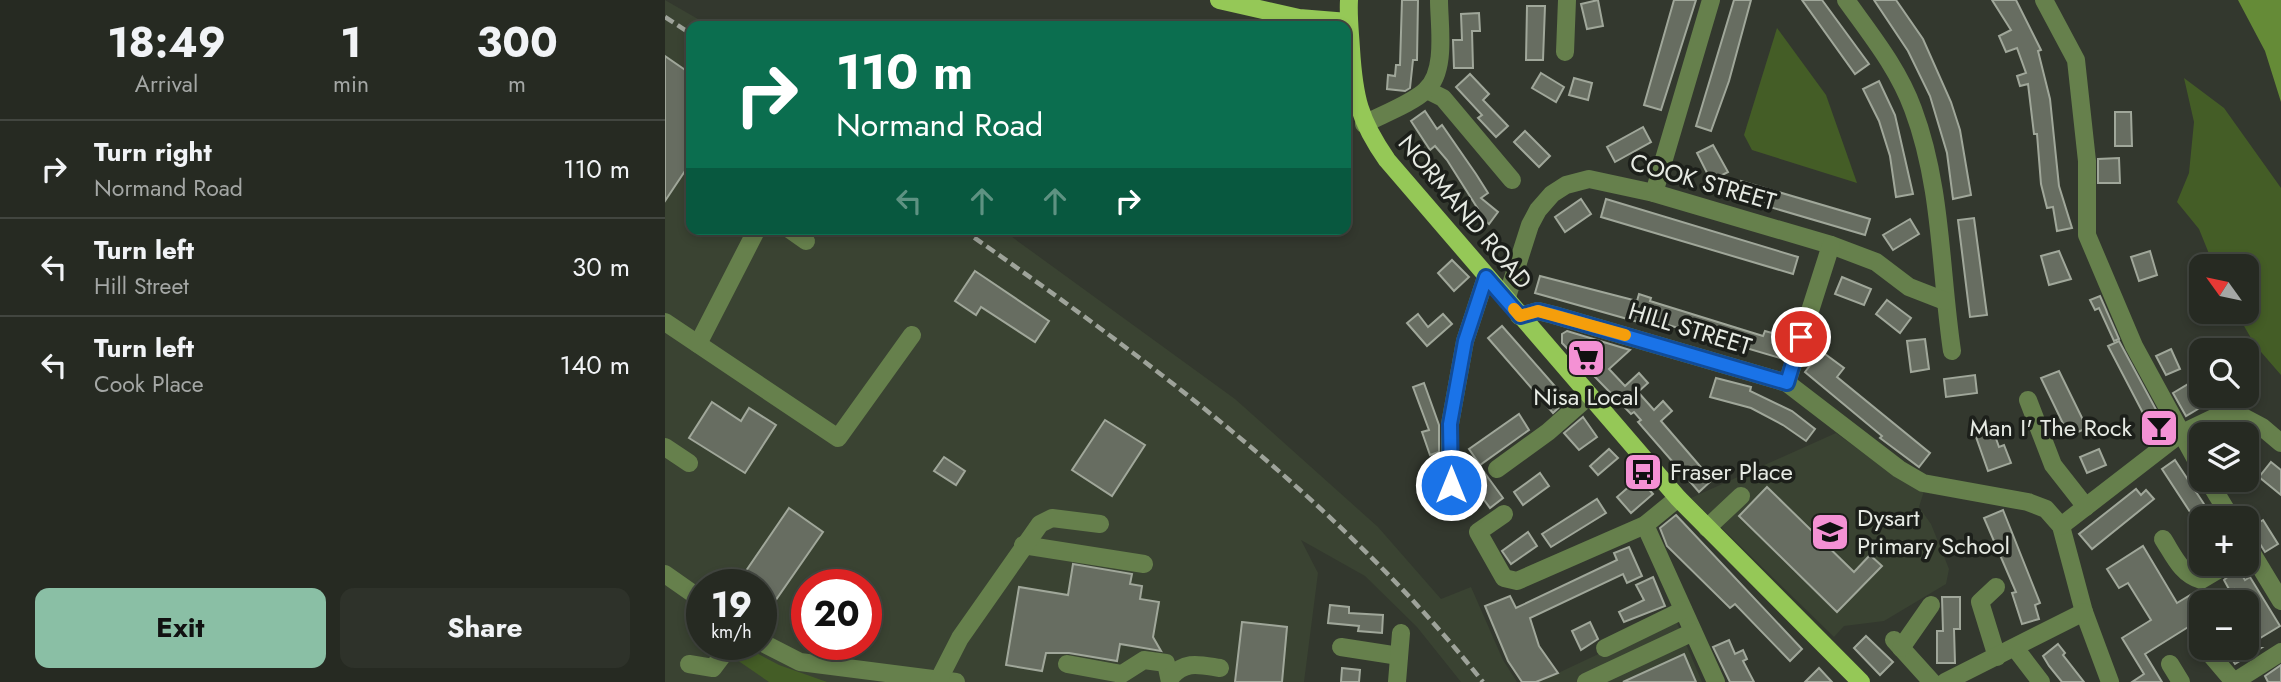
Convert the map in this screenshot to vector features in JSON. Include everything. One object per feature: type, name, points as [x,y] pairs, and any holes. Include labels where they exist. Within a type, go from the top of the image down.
[{"type":"main road","points":[[1219,0],[1299,18],[1335,21]]},
{"type":"main road","name":"NORMAND ROAD","points":[[1347,21],[1349,0]]},
{"type":"main road","name":"NORMAND ROAD","points":[[1351,62],[1354,92],[1364,124],[1406,184],[1678,498],[1861,682]]},
{"type":"street","points":[[1364,124],[1427,90],[1435,74],[1439,54],[1439,0]]},
{"type":"street","points":[[1565,52],[1567,0]]},
{"type":"street","points":[[1654,193],[1711,0]]},
{"type":"street","points":[[1846,0],[1891,63],[1913,108],[1938,210],[1952,351]]},
{"type":"street","points":[[2044,0],[2075,60],[2087,161],[2087,235],[2134,346],[2189,449]]},
{"type":"street","points":[[1427,90],[1443,99],[1512,180]]},
{"type":"street","name":"COOK STREET","points":[[1506,300],[1531,225],[1552,194],[1566,185],[1589,178],[1654,193],[1831,245],[1876,262],[1909,287],[1945,301]]},
{"type":"street","points":[[698,344],[754,235]]},
{"type":"street","points":[[798,235],[806,241]]},
{"type":"street","points":[[1787,383],[1831,245]]},
{"type":"street","points":[[1451,485],[1450,424],[1465,341],[1486,277]]},
{"type":"street","name":"HILL STREET","points":[[1520,316],[1538,311],[1554,315],[1787,383],[1899,468],[1923,482],[2028,502],[2046,509],[2061,526]]},
{"type":"street","points":[[665,322],[838,439],[912,335]]},
{"type":"street","points":[[1497,469],[1548,432],[1589,396]]},
{"type":"street","points":[[2028,400],[2053,466],[2085,508]]},
{"type":"street","points":[[2110,682],[2084,612],[2061,526],[2180,434],[2230,410],[2281,443]]},
{"type":"street","points":[[665,447],[689,463]]},
{"type":"street","points":[[1707,528],[1741,496]]},
{"type":"street","points":[[1504,514],[1478,532],[1504,578],[1517,581],[1645,525],[1678,498]]},
{"type":"street","points":[[777,650],[800,662],[936,680],[960,638],[1040,524],[1052,518],[1100,524]]},
{"type":"street","points":[[1645,525],[1716,682]]},
{"type":"street","points":[[2163,539],[2189,575]]},
{"type":"street","points":[[1020,549],[1144,564]]},
{"type":"street","points":[[2259,566],[2281,601]]},
{"type":"street","points":[[665,574],[686,589]]},
{"type":"street","points":[[2191,576],[2201,580],[2208,576]]},
{"type":"street","points":[[1997,587],[1980,602],[1997,657]]},
{"type":"street","points":[[1931,605],[1897,644],[1933,682]]},
{"type":"street","points":[[1605,648],[1683,610]]},
{"type":"street","points":[[1945,682],[2084,612]]},
{"type":"street","points":[[1586,682],[1693,632]]},
{"type":"street","points":[[1397,682],[1401,633]]},
{"type":"street","points":[[1341,647],[1399,656]]},
{"type":"street","points":[[2015,648],[2041,682]]},
{"type":"street","points":[[2220,660],[2243,679],[2281,652]]},
{"type":"street","points":[[689,664],[713,668],[719,660]]},
{"type":"street","points":[[1067,664],[1122,674],[1144,660],[1166,663],[1171,680]]},
{"type":"street","points":[[1171,680],[1178,668],[1191,664],[1220,668]]},
{"type":"street","points":[[2170,664],[2181,682]]},
{"type":"shaded area","points":[[665,0],[701,21],[686,21],[686,235],[1009,235],[1235,399],[1378,527],[1441,599],[1471,587],[1503,660],[1517,682],[1461,682],[1417,627],[1365,576],[1301,540],[1318,573],[1304,682],[665,682]]},
{"type":"shaded area","points":[[2238,0],[2281,0],[2281,102],[2265,51]]},
{"type":"shaded area","points":[[1777,28],[1826,95],[1857,183],[1752,150],[1744,135]]},
{"type":"shaded area","points":[[2184,78],[2224,108],[2281,188],[2281,375],[2259,350],[2259,338],[2251,338],[2243,324],[2259,324],[2259,254],[2209,254],[2199,229],[2177,202],[2189,173],[2194,122]]},
{"type":"shaded area","name":"Dysart Primary School","points":[[1836,433],[1902,481],[1925,488],[1919,507],[1931,524],[1949,569],[1946,584],[1884,621],[1844,626],[1834,637],[1691,498]]},
{"type":"shaded area","points":[[1675,618],[1702,682],[1539,682]]},
{"type":"shaded area","points":[[737,660],[770,660],[827,682],[769,682]]},
{"type":"building","points":[[1402,0],[1418,0],[1417,60],[1413,60],[1410,88],[1405,91],[1387,89],[1388,75],[1395,76],[1396,65],[1400,65]]},
{"type":"building","points":[[1598,0],[1603,26],[1587,29],[1581,4]]},
{"type":"building","points":[[1674,0],[1696,0],[1661,110],[1644,105]]},
{"type":"building","points":[[1734,0],[1751,0],[1729,81],[1711,131],[1696,126]]},
{"type":"building","points":[[1802,0],[1822,0],[1869,64],[1855,74]]},
{"type":"building","points":[[1874,0],[1896,0],[1923,39],[1951,102],[1960,130],[1971,195],[1953,199],[1947,153],[1930,96],[1908,51]]},
{"type":"building","points":[[1992,0],[2016,0],[2041,50],[2038,51],[2050,99],[2059,186],[2072,228],[2057,231],[2053,207],[2047,208],[2041,184],[2037,134],[2034,134],[2028,84],[2020,86],[2017,76],[2026,73],[2017,48],[2006,52],[1999,36],[2011,30]]},
{"type":"building","points":[[1527,6],[1545,6],[1543,60],[1526,60]]},
{"type":"building","points":[[1479,13],[1480,31],[1472,31],[1473,68],[1454,68],[1453,40],[1462,40],[1461,14]]},
{"type":"building","points":[[665,56],[686,71],[686,170],[665,201]]},
{"type":"building","points":[[1541,73],[1564,87],[1556,102],[1532,88]]},
{"type":"building","points":[[1470,74],[1489,94],[1483,100],[1508,126],[1496,137],[1478,118],[1482,115],[1456,87]]},
{"type":"building","points":[[1574,78],[1592,83],[1588,100],[1569,95]]},
{"type":"building","points":[[1879,81],[1895,115],[1913,194],[1896,197],[1890,156],[1879,121],[1863,89]]},
{"type":"building","points":[[1425,111],[1437,129],[1442,125],[1488,193],[1481,198],[1498,212],[1489,224],[1475,213],[1478,209],[1447,160],[1435,146],[1430,150],[1411,121]]},
{"type":"building","points":[[2115,112],[2131,112],[2132,146],[2115,146]]},
{"type":"building","points":[[1643,127],[1651,142],[1615,162],[1607,147]]},
{"type":"building","points":[[1525,131],[1550,156],[1539,167],[1514,142]]},
{"type":"building","points":[[1713,145],[1728,172],[1711,181],[1697,153]]},
{"type":"building","points":[[2119,158],[2120,183],[2098,183],[2098,159]]},
{"type":"building","points":[[1741,181],[1870,219],[1865,235],[1736,197]]},
{"type":"building","points":[[1581,199],[1591,214],[1565,232],[1555,217]]},
{"type":"building","points":[[1606,199],[1798,257],[1793,274],[1601,217]]},
{"type":"building","points":[[1974,218],[1987,315],[1970,317],[1958,220]]},
{"type":"building","points":[[1910,219],[1919,234],[1893,250],[1883,235]]},
{"type":"building","points":[[2059,251],[2071,279],[2049,285],[2041,256]]},
{"type":"building","points":[[2150,251],[2157,275],[2139,281],[2131,257]]},
{"type":"building","points":[[1452,260],[1469,277],[1454,291],[1438,273]]},
{"type":"building","points":[[975,271],[1049,321],[1035,342],[981,307],[976,315],[955,301]]},
{"type":"building","points":[[1540,276],[1637,301],[1639,294],[1651,298],[1650,301],[1763,336],[1765,331],[1786,337],[1780,358],[1658,322],[1656,327],[1535,293]]},
{"type":"building","points":[[1842,277],[1871,289],[1864,305],[1835,294]]},
{"type":"building","points":[[2100,296],[2119,339],[2114,341],[2099,308],[2095,310],[2090,300]]},
{"type":"building","points":[[1887,300],[1911,318],[1900,333],[1876,314]]},
{"type":"building","points":[[1418,314],[1428,327],[1443,314],[1452,324],[1427,346],[1407,323]]},
{"type":"building","points":[[1502,326],[1567,400],[1553,413],[1488,338]]},
{"type":"building","points":[[1567,331],[1630,350],[1609,369],[1625,386],[1639,373],[1648,383],[1638,392],[1654,410],[1663,401],[1672,411],[1661,421],[1712,480],[1699,492],[1638,422],[1641,420],[1634,412],[1631,414],[1562,343],[1562,334]]},
{"type":"building","points":[[1925,339],[1929,369],[1911,372],[1907,341]]},
{"type":"building","points":[[2119,341],[2167,430],[2156,438],[2108,346]]},
{"type":"building","points":[[2171,349],[2180,369],[2166,375],[2156,356]]},
{"type":"building","points":[[1821,351],[1844,368],[1837,377],[1930,453],[1919,467],[1880,438],[1882,436],[1805,372]]},
{"type":"building","points":[[2059,371],[2087,428],[2069,436],[2041,378]]},
{"type":"building","points":[[1975,375],[1977,393],[1946,397],[1944,379]]},
{"type":"building","points":[[1716,378],[1751,387],[1750,391],[1792,411],[1815,429],[1806,441],[1751,408],[1710,397]]},
{"type":"building","points":[[1424,383],[1439,425],[1439,452],[1430,455],[1422,432],[1429,430],[1413,387]]},
{"type":"building","points":[[2189,384],[2189,408],[2200,408],[2186,416],[2173,393]]},
{"type":"building","points":[[712,402],[741,421],[749,408],[776,425],[745,473],[689,438]]},
{"type":"building","points":[[1519,414],[1529,430],[1480,465],[1469,449]]},
{"type":"building","points":[[1583,417],[1597,437],[1579,450],[1564,433]]},
{"type":"building","points":[[1105,420],[1145,445],[1112,496],[1072,470]]},
{"type":"building","points":[[1992,427],[1999,447],[2004,445],[2011,463],[1988,471],[1975,434]]},
{"type":"building","points":[[1609,449],[1618,458],[1598,475],[1590,466]]},
{"type":"building","points":[[2099,449],[2106,465],[2087,473],[2080,457]]},
{"type":"building","points":[[944,457],[965,471],[956,485],[934,471]]},
{"type":"building","points":[[2175,460],[2189,481],[2189,492],[2197,492],[2206,506],[2189,506],[2189,510],[2162,469]]},
{"type":"building","points":[[2271,462],[2281,470],[2281,495],[2259,477]]},
{"type":"building","points":[[1484,472],[1503,498],[1490,508],[1471,482]]},
{"type":"building","points":[[1540,473],[1549,486],[1523,505],[1514,492]]},
{"type":"building","points":[[1639,478],[1653,494],[1631,513],[1617,497]]},
{"type":"building","points":[[1767,487],[1854,572],[1870,555],[1882,566],[1837,612],[1739,516]]},
{"type":"building","points":[[2136,489],[2141,495],[2146,490],[2154,499],[2092,549],[2079,534]]},
{"type":"building","points":[[1597,499],[1606,513],[1551,547],[1542,534]]},
{"type":"building","points":[[789,508],[823,532],[797,569],[791,569],[791,578],[777,598],[777,569],[747,569]]},
{"type":"building","points":[[2003,510],[2040,603],[2035,605],[2039,619],[2022,624],[2012,593],[2016,592],[1984,518]]},
{"type":"building","points":[[1676,515],[1802,649],[1790,661],[1735,604],[1730,608],[1667,546],[1660,528]]},
{"type":"building","points":[[2263,520],[2278,544],[2265,552],[2259,542],[2259,522]]},
{"type":"building","points":[[1528,532],[1537,546],[1511,564],[1502,551]]},
{"type":"building","points":[[2143,546],[2177,603],[2189,596],[2189,626],[2145,654],[2162,682],[2132,682],[2144,674],[2122,638],[2151,620],[2128,583],[2119,588],[2107,569]]},
{"type":"building","points":[[1629,547],[1642,576],[1627,583],[1623,574],[1530,618],[1539,646],[1558,673],[1536,682],[1522,682],[1508,661],[1485,606],[1510,596],[1516,608],[1617,560],[1614,553]]},
{"type":"building","points":[[1073,564],[1132,574],[1130,584],[1142,586],[1140,599],[1159,602],[1153,637],[1161,651],[1120,644],[1117,661],[1069,653],[1046,653],[1042,671],[1006,665],[1019,587],[1068,595]]},
{"type":"building","points":[[2229,576],[2243,576],[2245,580],[2250,577],[2258,590],[2229,590],[2224,580]]},
{"type":"building","points":[[1653,577],[1665,606],[1624,622],[1619,612],[1644,600],[1636,585]]},
{"type":"building","points":[[2259,592],[2280,626],[2259,639]]},
{"type":"building","points":[[1942,597],[1960,597],[1960,629],[1954,629],[1955,663],[1937,663],[1937,631],[1943,631]]},
{"type":"building","points":[[1330,605],[1349,607],[1349,613],[1383,615],[1382,633],[1358,631],[1359,626],[1328,623]]},
{"type":"building","points":[[1242,622],[1287,627],[1282,682],[1235,682]]},
{"type":"building","points":[[1590,622],[1598,639],[1581,650],[1572,631]]},
{"type":"building","points":[[1866,636],[1893,662],[1880,675],[1854,648]]},
{"type":"building","points":[[1729,640],[1735,654],[1743,650],[1747,659],[1743,661],[1754,682],[1730,682],[1713,647]]},
{"type":"building","points":[[2058,644],[2084,682],[2062,682],[2049,666],[2043,656]]},
{"type":"building","points":[[1684,654],[1696,682],[1623,682]]},
{"type":"building","points":[[2281,665],[2281,682],[2268,682],[2265,676]]},
{"type":"building","points":[[1342,668],[1360,670],[1359,682],[1341,682]]},
{"type":"building","points":[[1819,668],[1832,682],[1805,682]]},
{"type":"railway","points":[[665,17],[686,31]]},
{"type":"railway","points":[[970,235],[1102,330],[1239,437],[1367,553],[1427,616],[1483,682]]},
{"type":"slow traffic","points":[[1514,309],[1520,316],[1538,311],[1625,335]]},
{"type":"place","name":"Nisa Local","points":[[1586,358]]},
{"type":"place","name":"Man I' The Rock","points":[[2159,428]]},
{"type":"place","name":"Fraser Place","points":[[1643,472]]},
{"type":"place","name":"Dysart Primary School","points":[[1830,532]]},
{"type":"route","points":[[1451,485],[1450,424],[1465,341],[1486,277],[1520,316],[1538,311],[1554,315],[1787,383],[1801,337]]}]
